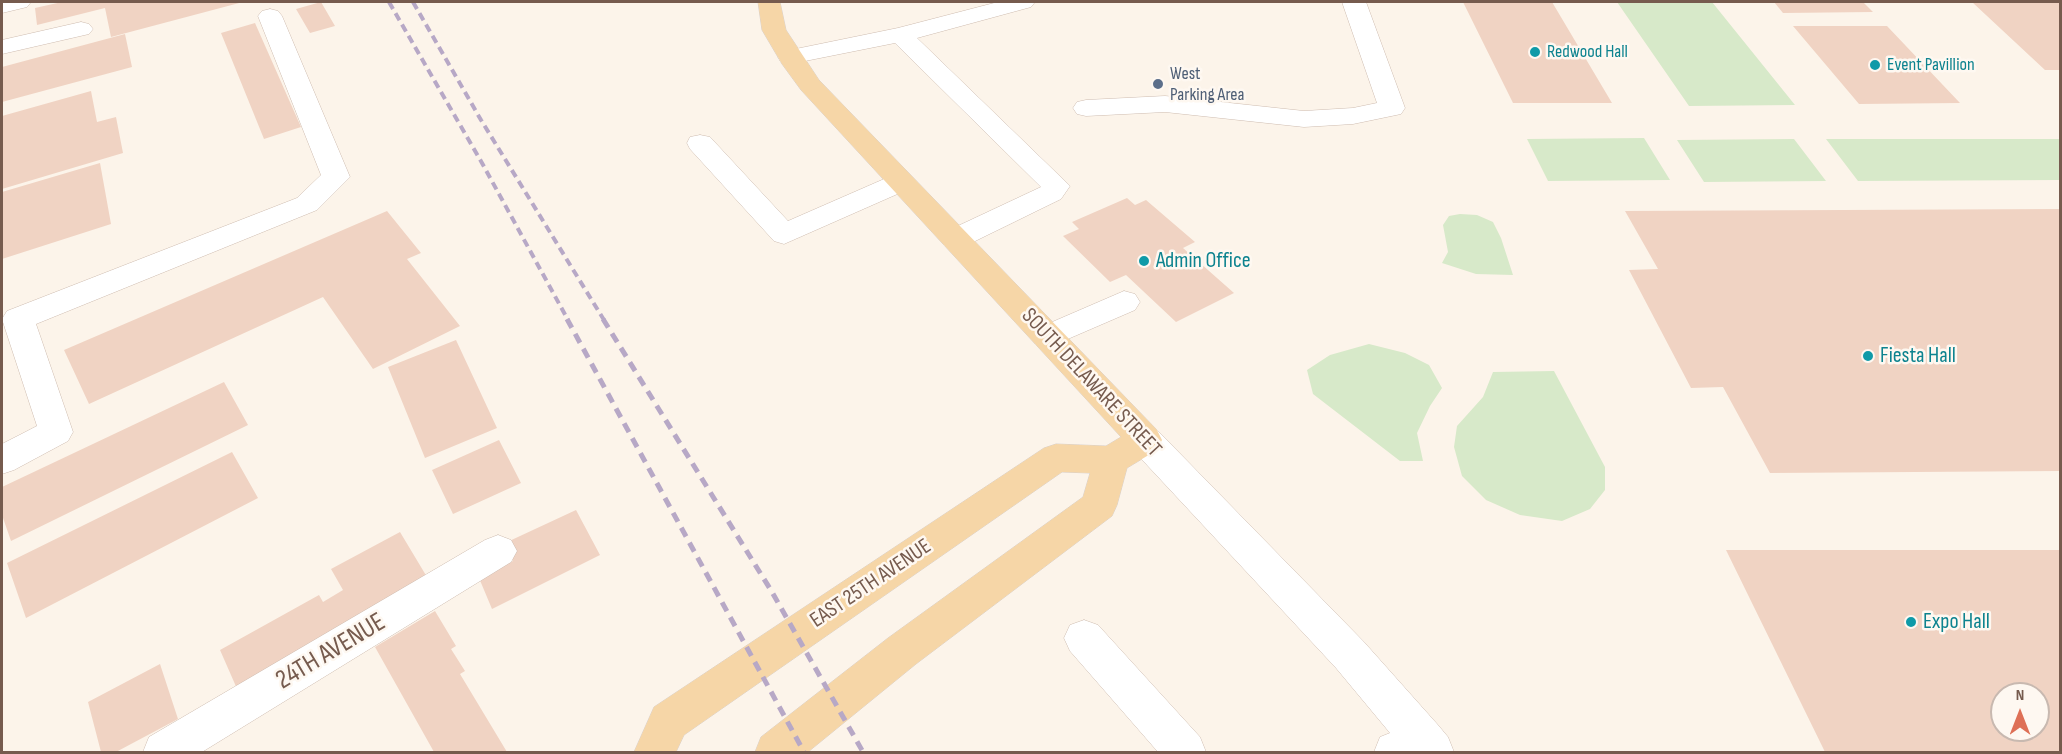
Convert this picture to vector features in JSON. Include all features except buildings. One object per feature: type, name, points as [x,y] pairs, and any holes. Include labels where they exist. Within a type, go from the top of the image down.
[{"type":"main road","name":"SOUTH DELAWARE STREET","points":[[769,2],[774,30],[810,85],[1144,440]]},
{"type":"main road","points":[[776,753],[902,651],[1099,505],[1111,460],[1144,440]]},
{"type":"main road","name":"EAST 25TH AVENUE","points":[[655,753],[669,721],[1056,458],[1111,460]]},
{"type":"street","points":[[2,6],[19,2]]},
{"type":"street","points":[[790,57],[900,35],[1023,2]]},
{"type":"street","points":[[1086,108],[1165,104],[1304,119],[1353,116],[1392,108],[1354,2]]},
{"type":"street","points":[[2,460],[56,432],[15,354],[18,319],[307,204],[336,177],[270,16]]},
{"type":"street","points":[[2,46],[81,29]]},
{"type":"street","points":[[900,35],[1056,186],[1051,193],[955,239]]},
{"type":"street","points":[[700,142],[783,234],[901,182]]},
{"type":"street","points":[[1047,337],[1124,302]]},
{"type":"street","name":"SOUTH DELAWARE STREET","points":[[1144,440],[1350,656],[1417,748]]},
{"type":"street","name":"24TH AVENUE","points":[[164,753],[498,551]]},
{"type":"street","points":[[1084,638],[1185,753]]},
{"type":"green space","points":[[1617,2],[1712,2],[1795,105],[1689,106]]},
{"type":"green space","points":[[1644,138],[1670,180],[1548,181],[1527,139]]},
{"type":"green space","points":[[1794,139],[1826,181],[1704,182],[1677,140]]},
{"type":"green space","points":[[1826,139],[2060,139],[2060,180],[1858,181]]},
{"type":"green space","points":[[1477,215],[1493,222],[1501,238],[1513,275],[1476,274],[1442,263],[1448,252],[1443,225],[1449,216]]},
{"type":"green space","points":[[1369,344],[1405,353],[1429,365],[1442,388],[1417,433],[1423,461],[1400,461],[1313,394],[1307,370],[1330,355]]},
{"type":"green space","points":[[1554,371],[1605,467],[1605,490],[1590,509],[1562,521],[1520,515],[1486,500],[1462,476],[1454,447],[1457,426],[1483,397],[1493,372]]},
{"type":"railway","points":[[389,2],[482,163],[568,320]]},
{"type":"railway","points":[[413,2],[481,120],[604,320]]},
{"type":"railway","points":[[567,319],[804,752]]},
{"type":"railway","points":[[603,319],[772,592],[863,752]]},
{"type":"place","name":"Redwood Hall","points":[[1535,52]]},
{"type":"place","name":"Event Pavillion","points":[[1875,65]]},
{"type":"place","name":"West Parking Area","points":[[1158,84]]},
{"type":"place","name":"Admin Office","points":[[1144,261]]},
{"type":"place","name":"Fiesta Hall","points":[[1868,356]]},
{"type":"place","name":"Expo Hall","points":[[1911,622]]}]
